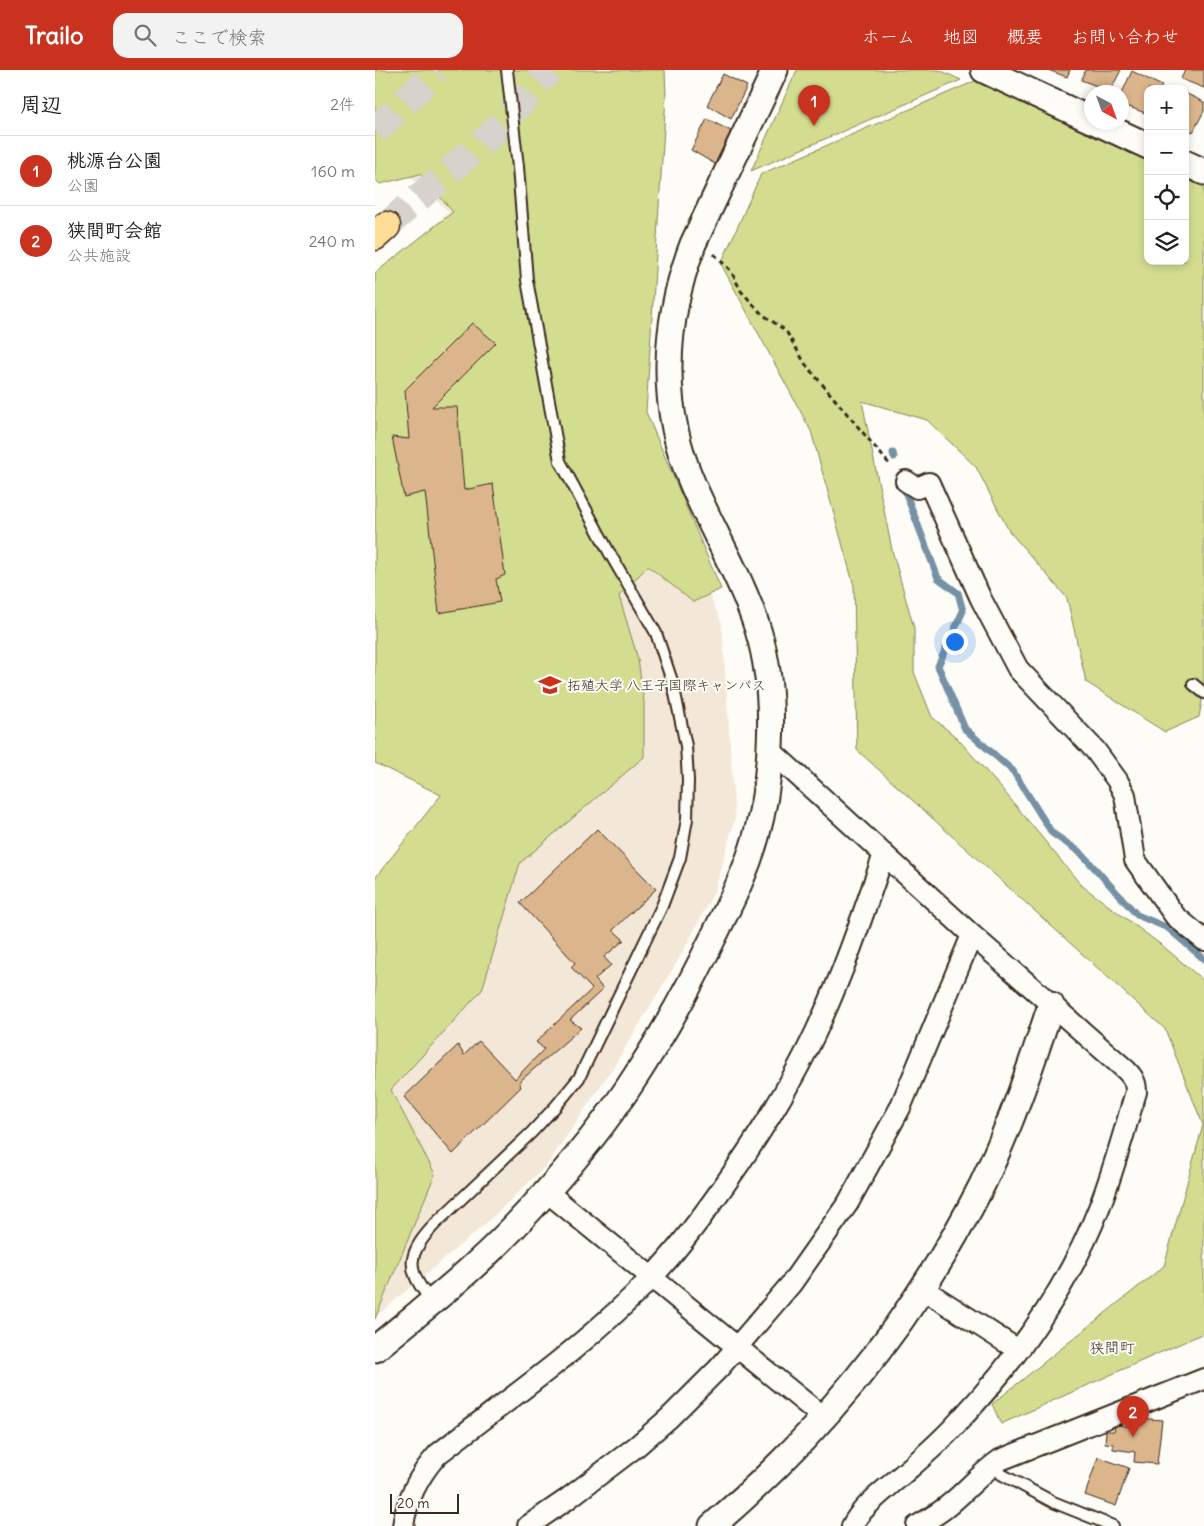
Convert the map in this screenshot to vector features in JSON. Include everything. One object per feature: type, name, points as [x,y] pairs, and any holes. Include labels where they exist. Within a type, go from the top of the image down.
[{"type":"street","points":[[375,1349],[433,1302],[494,1247],[547,1192],[588,1143],[625,1093],[661,1036],[694,978],[734,895],[750,855],[761,816],[770,750],[770,694],[764,653],[750,604],[687,468],[673,418],[669,367],[671,322],[684,267],[775,70]]},
{"type":"street","points":[[984,70],[1084,117]]},
{"type":"street","points":[[1113,130],[1144,144]]},
{"type":"street","points":[[1189,165],[1204,172]]},
{"type":"street","points":[[906,481],[917,488],[929,483],[981,599],[1018,669],[1095,750],[1117,780],[1125,796],[1135,860],[1175,916],[1204,940]]},
{"type":"street","points":[[770,750],[972,935],[1132,1076],[1136,1084],[1109,1180],[1087,1234],[1066,1277],[1044,1313],[1019,1350],[953,1429],[863,1509],[852,1526]]},
{"type":"street","points":[[403,1526],[411,1494],[426,1468],[438,1454],[552,1367],[652,1277],[698,1222],[739,1166],[771,1116],[823,1016],[845,964],[884,854]]},
{"type":"street","points":[[528,1526],[566,1500],[637,1446],[697,1390],[791,1284],[848,1202],[900,1108],[972,935]]},
{"type":"street","points":[[712,1526],[753,1492],[824,1418],[876,1356],[923,1289],[968,1211],[994,1159],[1027,1076],[1051,1005]]},
{"type":"street","points":[[547,1192],[824,1418]]},
{"type":"street","points":[[923,1289],[1019,1350]]},
{"type":"street","points":[[917,1526],[943,1509],[973,1480],[1000,1460],[1204,1379]]},
{"type":"lane","points":[[433,1302],[419,1287],[414,1276],[412,1264],[415,1251],[424,1236],[437,1222],[531,1133],[579,1078],[662,906],[680,858],[687,819],[688,780],[686,746],[673,684],[656,633],[609,552],[560,461],[527,280],[518,167],[507,70]]},
{"type":"lane","points":[[1193,684],[1204,693]]},
{"type":"lane","points":[[1001,1474],[1053,1502],[1113,1526]]},
{"type":"path","points":[[713,254],[731,271],[741,291],[751,303],[762,314],[786,330],[806,365],[889,464]]},
{"type":"shaded area","name":"拓殖大学 八王子国際キャンパス","points":[[375,70],[630,420],[722,623],[735,818],[715,890],[681,955],[616,1063],[547,1165],[485,1224],[375,1317],[375,950],[467,790],[375,277],[449,212],[375,145]]},
{"type":"green space","name":"拓殖大学 八王子国際キャンパス","points":[[375,70],[665,70],[666,96],[646,412],[721,589],[693,602],[648,566],[619,596],[638,659],[644,702],[644,757],[520,863],[482,990],[391,1090],[435,1174],[375,1319],[375,878],[441,795],[375,763],[375,273],[453,212],[420,174],[380,184],[375,179]]},
{"type":"green space","points":[[797,70],[939,70],[961,80],[751,171]]},
{"type":"green space","points":[[982,78],[1084,128],[1084,130],[1089,130],[1144,157],[1144,265],[1189,265],[1189,179],[1204,186],[1204,689],[1199,717],[1165,732],[1086,682],[1067,598],[1009,531],[976,467],[927,420],[862,401],[892,550],[914,628],[914,672],[932,717],[957,738],[1002,789],[1081,885],[1164,947],[1204,981],[1204,1333],[1001,1424],[992,1404],[1164,1266],[1203,1125],[1165,1029],[857,750],[854,586],[811,431],[721,264],[761,174]]},
{"type":"building","points":[[1048,70],[1070,70],[1067,77]]},
{"type":"building","points":[[1085,70],[1121,70],[1113,85],[1094,85],[1081,80]]},
{"type":"building","points":[[1185,70],[1204,70],[1204,88],[1181,79]]},
{"type":"building","points":[[1132,71],[1160,85],[1144,85],[1144,113],[1129,107],[1129,85],[1126,85]]},
{"type":"building","points":[[723,74],[747,86],[731,119],[707,105]]},
{"type":"building","points":[[1189,95],[1204,102],[1204,111],[1193,132],[1189,130]]},
{"type":"building","points":[[707,119],[731,131],[715,164],[691,150]]},
{"type":"building","points":[[472,323],[496,343],[432,407],[457,407],[464,490],[493,484],[505,575],[496,579],[500,602],[439,613],[425,492],[404,497],[392,437],[409,439],[405,390]]},
{"type":"building","points":[[597,829],[656,889],[613,930],[624,940],[604,957],[611,965],[595,979],[603,989],[570,1020],[581,1028],[519,1082],[521,1087],[453,1154],[404,1097],[458,1045],[464,1055],[479,1041],[515,1079],[544,1049],[536,1042],[592,989],[571,967],[575,963],[520,903]]},
{"type":"building","points":[[1137,1418],[1162,1420],[1157,1464],[1134,1462],[1135,1452],[1113,1449],[1113,1444],[1105,1443],[1106,1431],[1114,1431],[1115,1425],[1136,1427]]},
{"type":"building","points":[[1098,1457],[1129,1468],[1116,1506],[1085,1495]]},
{"type":"waterway","points":[[893,453],[894,457]]},
{"type":"waterway","points":[[905,491],[938,578],[958,593],[963,611],[938,666],[965,729],[1013,771],[1052,833],[1081,853],[1137,915],[1168,928],[1204,959]]},
{"type":"tunnel","points":[[375,131],[437,70]]},
{"type":"tunnel","points":[[386,226],[492,134],[550,70]]},
{"type":"place","name":"桃源台公園","points":[[814,126]]},
{"type":"place","name":"拓殖大学 八王子国際キャンパス","points":[[550,685]]},
{"type":"place","name":"狭間町会館","points":[[1133,1437]]},
{"type":"district","name":"狭間町","points":[[1112,1347]]}]
